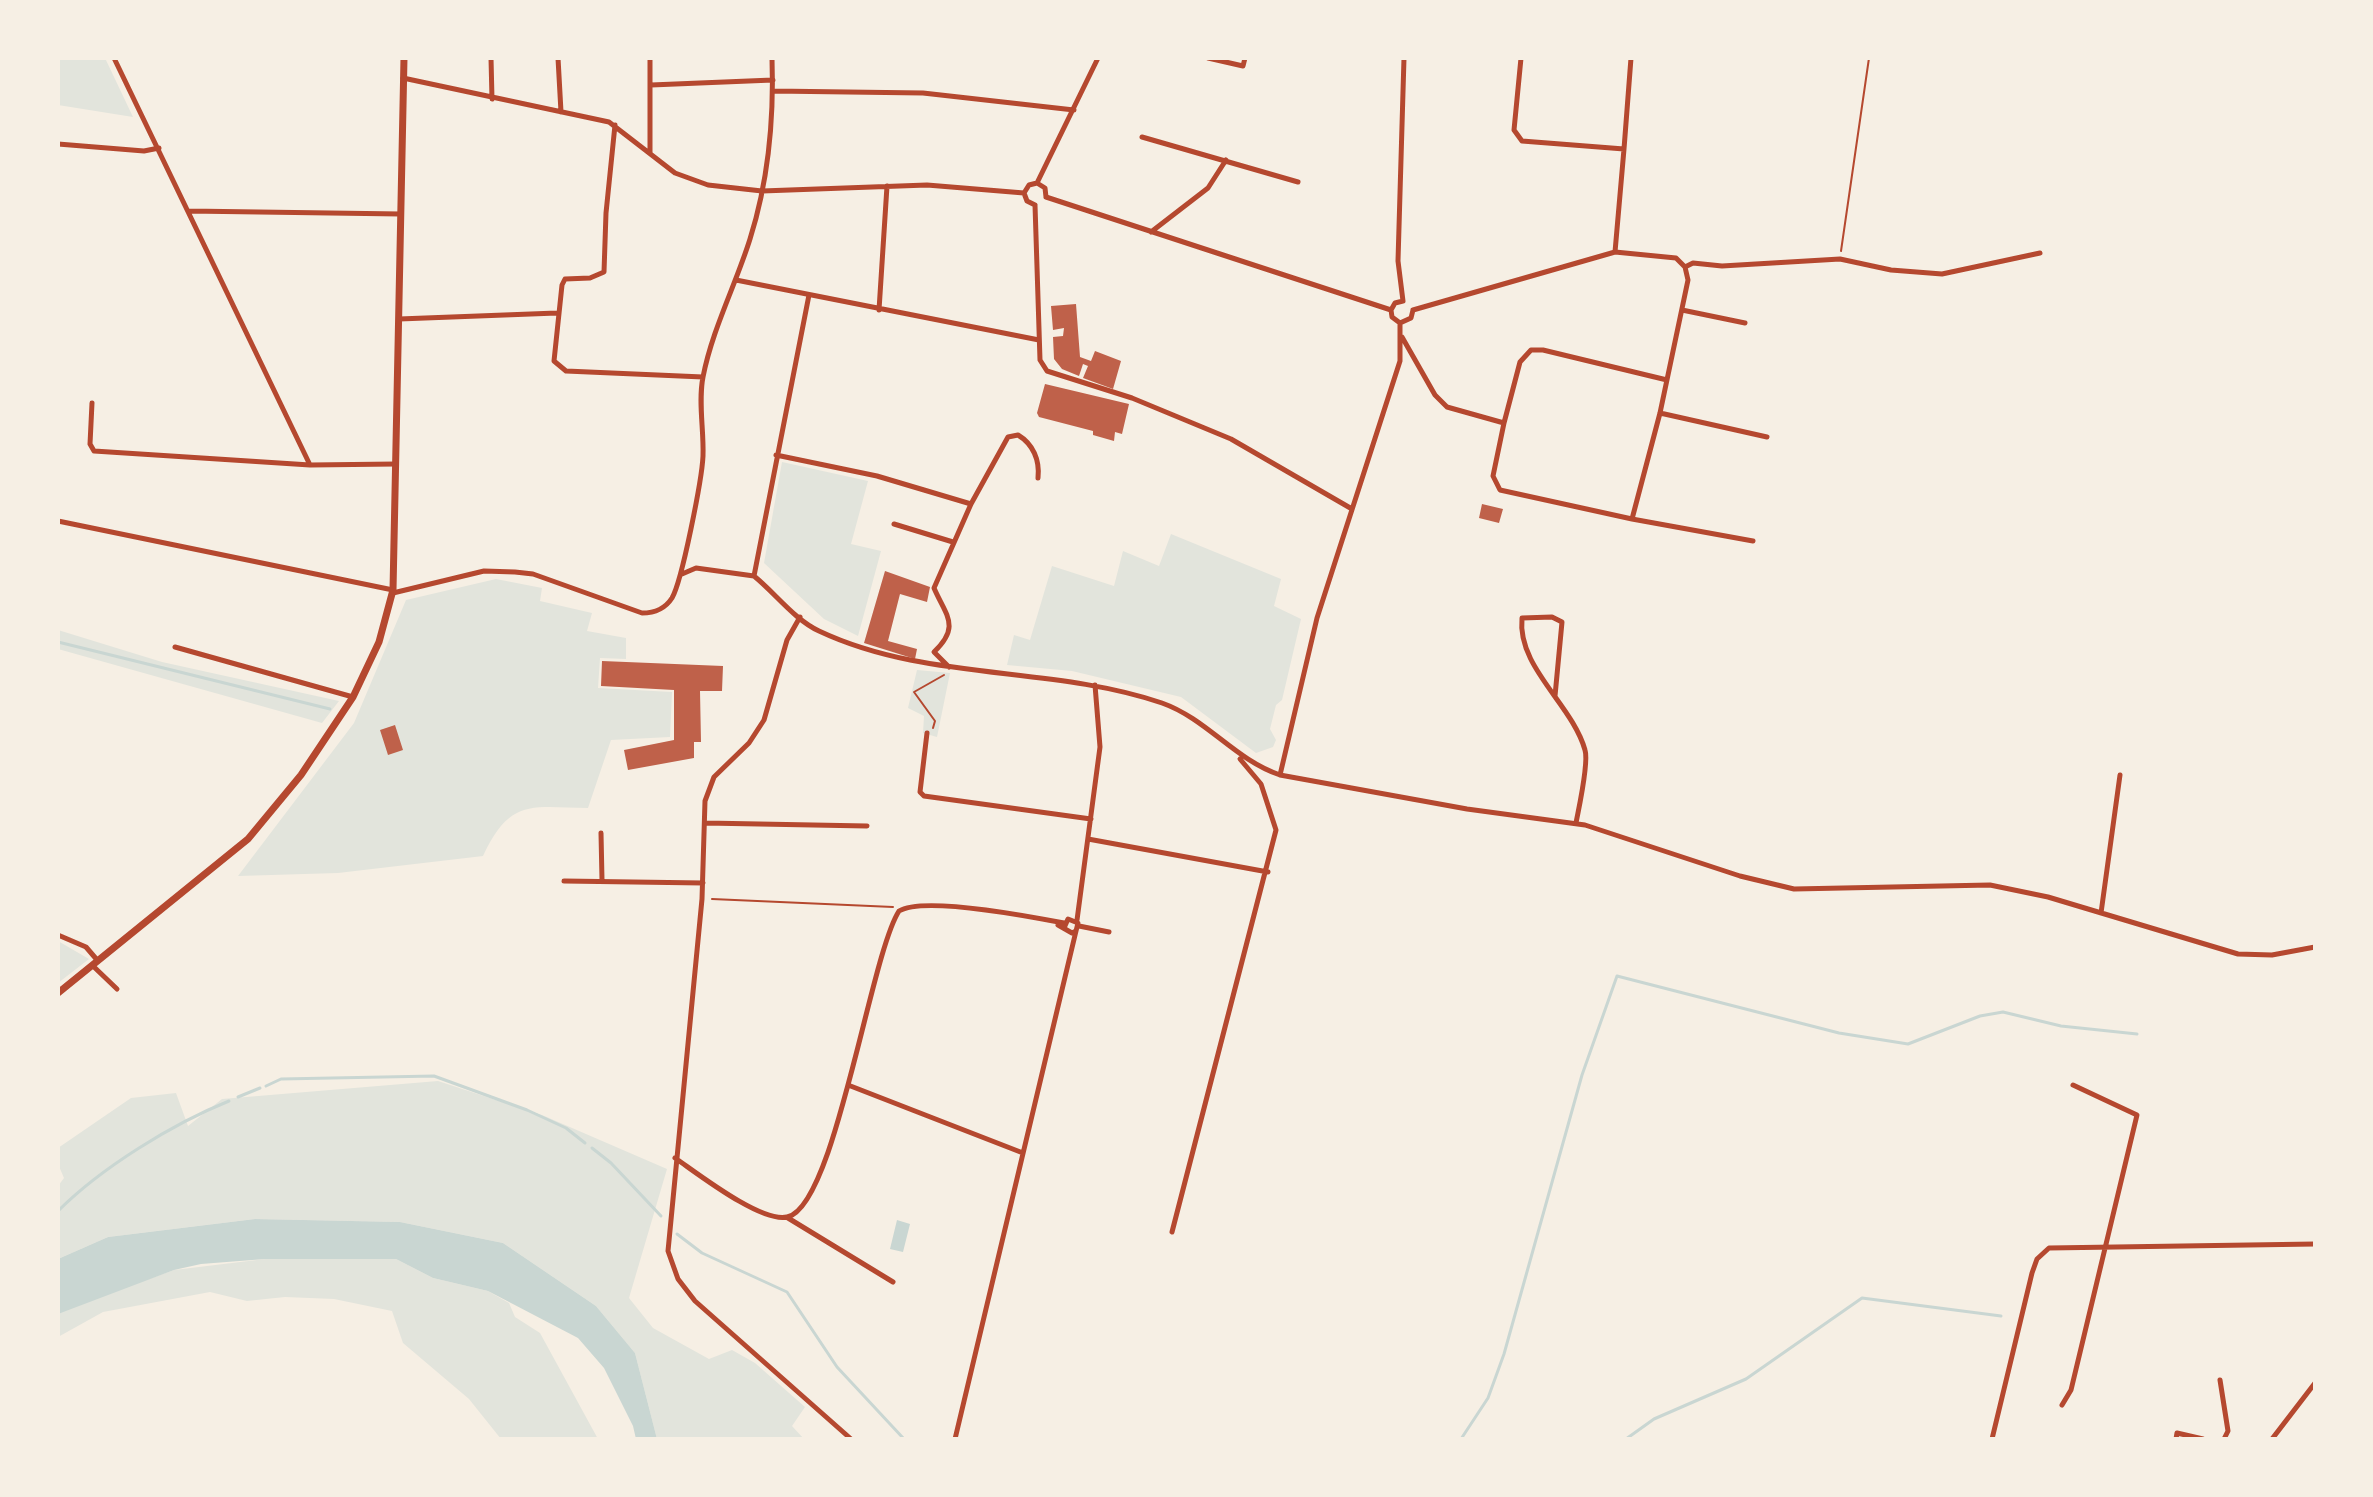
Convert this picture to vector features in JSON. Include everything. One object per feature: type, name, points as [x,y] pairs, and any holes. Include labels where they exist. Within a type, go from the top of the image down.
[{"type":"street","points":[[114,58],[310,465]]},
{"type":"street","points":[[58,993],[248,839],[301,775],[353,697],[379,642],[393,591],[404,58]]},
{"type":"street","points":[[491,58],[492,99]]},
{"type":"street","points":[[558,58],[561,112]]},
{"type":"street","points":[[650,58],[650,154]]},
{"type":"street","points":[[58,521],[393,591],[484,571],[515,572],[533,574],[635,612],[658,611],[673,597],[682,574],[682,556],[703,458],[703,377],[762,191],[773,91],[772,58]]},
{"type":"street","points":[[1037,183],[1098,58]]},
{"type":"street","points":[[1208,58],[1243,66],[1245,58]]},
{"type":"street","points":[[1404,58],[1398,261],[1403,301],[1413,310]]},
{"type":"street","points":[[1521,58],[1514,130],[1522,141],[1624,149]]},
{"type":"street","points":[[1615,252],[1631,58]]},
{"type":"street","points":[[403,78],[615,125],[650,154],[690,180],[730,189],[762,191],[927,185],[1024,193]]},
{"type":"street","points":[[651,85],[773,80]]},
{"type":"street","points":[[773,91],[923,93],[1062,106],[1074,110]]},
{"type":"street","points":[[615,125],[606,213],[604,272],[590,278],[565,279],[557,313],[554,361],[566,371],[575,368],[703,377]]},
{"type":"street","points":[[1142,137],[1298,182]]},
{"type":"street","points":[[58,144],[144,151],[159,148]]},
{"type":"street","points":[[1151,233],[1208,188],[1226,160]]},
{"type":"street","points":[[1024,193],[1029,185],[1037,183],[1045,188],[1046,197]]},
{"type":"street","points":[[879,310],[887,186]]},
{"type":"street","points":[[1024,193],[1027,201],[1035,205]]},
{"type":"street","points":[[1046,197],[1391,310]]},
{"type":"street","points":[[1035,205],[1046,197]]},
{"type":"street","points":[[1035,205],[1040,360],[1047,371],[1132,398],[1231,439],[1352,509]]},
{"type":"street","points":[[188,211],[401,214]]},
{"type":"street","points":[[1413,310],[1615,252],[1676,258],[1685,267],[1688,280],[1660,413],[1632,519]]},
{"type":"street","points":[[1685,267],[1693,263],[1722,266],[1840,259],[1891,270],[1942,274],[2040,253]]},
{"type":"street","points":[[736,280],[1039,340]]},
{"type":"street","points":[[754,576],[809,295]]},
{"type":"street","points":[[1400,323],[1394,320],[1391,310],[1395,303],[1403,301]]},
{"type":"street","points":[[1400,323],[1411,318],[1413,310]]},
{"type":"street","points":[[1682,310],[1745,323]]},
{"type":"street","points":[[399,319],[557,313]]},
{"type":"street","points":[[1280,775],[1317,618],[1400,361],[1400,323]]},
{"type":"street","points":[[1402,337],[1435,395],[1447,407],[1504,423]]},
{"type":"street","points":[[1667,380],[1543,350],[1531,350],[1520,362],[1504,423],[1493,476],[1500,490],[1753,541]]},
{"type":"street","points":[[92,403],[90,444],[94,451],[310,465],[396,464]]},
{"type":"street","points":[[1660,413],[1767,437]]},
{"type":"street","points":[[917,662],[934,652],[949,632],[949,620],[934,588],[971,504],[1008,437],[1018,435],[1028,441],[1035,452],[1038,478]]},
{"type":"street","points":[[776,455],[877,476],[971,504]]},
{"type":"street","points":[[894,524],[953,542]]},
{"type":"street","points":[[682,574],[696,568],[754,576],[819,631],[917,662],[1095,685],[1178,710],[1234,752],[1255,774],[1275,818],[1268,872],[1172,1232]]},
{"type":"street","points":[[800,617],[787,640],[764,720],[749,743],[714,777],[705,801],[702,899],[668,1237],[671,1264],[678,1279],[709,1314],[851,1439]]},
{"type":"street","points":[[1555,696],[1562,622],[1552,617],[1522,618],[1520,634],[1586,753],[1576,823]]},
{"type":"street","points":[[175,647],[353,697]]},
{"type":"street","points":[[934,652],[950,668]]},
{"type":"street","points":[[955,1439],[1070,945],[1077,926],[1077,902],[1100,747],[1095,685]]},
{"type":"street","points":[[927,733],[920,792],[924,796],[1091,819]]},
{"type":"street","points":[[1234,752],[1280,775],[1467,809],[1576,823],[1740,876],[1794,889],[1990,885],[2101,913],[2238,954],[2272,955],[2315,947]]},
{"type":"street","points":[[2101,913],[2120,775]]},
{"type":"street","points":[[705,823],[867,826]]},
{"type":"street","points":[[601,833],[602,880]]},
{"type":"street","points":[[1088,839],[1268,872]]},
{"type":"street","points":[[564,881],[703,883]]},
{"type":"street","points":[[1070,945],[1065,925],[1077,902]]},
{"type":"street","points":[[787,1217],[799,1212],[823,1163],[896,916],[903,908],[970,909],[1109,932]]},
{"type":"street","points":[[1065,925],[1077,926]]},
{"type":"street","points":[[58,935],[86,947],[117,989]]},
{"type":"street","points":[[848,1085],[1023,1153]]},
{"type":"street","points":[[2062,1405],[2071,1390],[2137,1115],[2073,1085]]},
{"type":"street","points":[[675,1158],[761,1212],[787,1217],[893,1282]]},
{"type":"street","points":[[1992,1439],[2037,1259],[2049,1248],[2315,1244]]},
{"type":"street","points":[[2220,1380],[2228,1431],[2224,1439]]},
{"type":"street","points":[[2272,1439],[2315,1383]]},
{"type":"street","points":[[2176,1439],[2177,1433],[2203,1439]]},
{"type":"path","points":[[1840,259],[1869,58]]},
{"type":"path","points":[[927,733],[935,727],[935,721],[914,692],[945,675],[950,668]]},
{"type":"path","points":[[702,899],[791,900],[903,908]]},
{"type":"shaded area","points":[[58,58],[105,58],[133,117],[58,105]]},
{"type":"shaded area","points":[[782,462],[868,481],[851,544],[881,551],[858,636],[824,619],[764,563]]},
{"type":"shaded area","points":[[1171,534],[1281,579],[1274,606],[1301,619],[1282,700],[1276,705],[1270,729],[1276,740],[1273,747],[1256,753],[1181,697],[1072,671],[1007,665],[1014,635],[1030,640],[1052,566],[1114,586],[1123,551],[1159,566]]},
{"type":"shaded area","points":[[496,579],[542,588],[540,601],[592,613],[587,631],[626,638],[626,659],[600,658],[598,688],[672,692],[670,737],[611,740],[588,808],[537,807],[513,815],[493,837],[483,856],[338,873],[238,876],[354,723],[406,600]]},
{"type":"shaded area","points":[[58,630],[162,662],[339,701],[322,723],[58,649]]},
{"type":"shaded area","points":[[917,670],[950,673],[937,737],[923,733],[924,716],[908,708]]},
{"type":"shaded area","points":[[58,941],[89,959],[58,983]]},
{"type":"shaded area","points":[[438,1081],[542,1115],[667,1169],[629,1298],[653,1328],[709,1359],[732,1350],[755,1363],[805,1407],[792,1426],[804,1439],[657,1439],[635,1353],[596,1306],[503,1243],[400,1222],[255,1219],[108,1237],[58,1259],[58,1186],[64,1178],[58,1164],[58,1148],[131,1098],[176,1093],[188,1126],[222,1099]]},
{"type":"shaded area","points":[[255,1219],[400,1222],[503,1243],[596,1306],[635,1353],[657,1439],[636,1439],[633,1426],[604,1368],[578,1338],[488,1291],[433,1278],[396,1259],[265,1259],[201,1264],[174,1270],[58,1314],[58,1259],[108,1237]]},
{"type":"shaded area","points":[[897,1220],[910,1224],[903,1252],[890,1249]]},
{"type":"shaded area","points":[[265,1259],[396,1259],[433,1278],[488,1291],[509,1303],[515,1317],[540,1333],[598,1439],[501,1439],[469,1399],[403,1343],[392,1311],[334,1299],[285,1297],[247,1301],[210,1292],[103,1312],[58,1337],[58,1314],[65,1309],[174,1270]]},
{"type":"building","points":[[1076,304],[1080,357],[1091,361],[1095,351],[1121,361],[1113,389],[1083,378],[1088,366],[1083,364],[1079,376],[1062,369],[1054,359],[1053,337],[1063,336],[1064,328],[1053,330],[1051,306]]},
{"type":"building","points":[[1045,384],[1129,404],[1122,434],[1115,432],[1114,441],[1093,435],[1093,431],[1039,417],[1037,413]]},
{"type":"building","points":[[1482,504],[1503,509],[1499,523],[1479,518]]},
{"type":"building","points":[[885,571],[930,587],[927,602],[900,594],[888,641],[917,649],[915,659],[864,643]]},
{"type":"building","points":[[602,661],[723,666],[722,691],[700,691],[701,742],[694,742],[694,758],[628,770],[624,750],[674,740],[674,690],[601,686]]},
{"type":"building","points":[[395,725],[403,750],[388,755],[380,730]]},
{"type":"waterway","points":[[58,642],[330,709]]},
{"type":"waterway","points":[[1461,1439],[1488,1398],[1504,1354],[1582,1075],[1617,976],[1839,1033],[1908,1044],[1980,1016],[2003,1012],[2061,1026],[2137,1034]]},
{"type":"waterway","points":[[266,1086],[281,1079],[434,1076],[527,1110],[566,1128],[585,1143]]},
{"type":"waterway","points":[[238,1097],[260,1088]]},
{"type":"waterway","points":[[58,1211],[138,1148],[229,1101]]},
{"type":"waterway","points":[[592,1148],[611,1163],[661,1216]]},
{"type":"waterway","points":[[677,1234],[702,1253],[787,1292],[837,1367],[904,1439]]},
{"type":"waterway","points":[[1626,1439],[1654,1419],[1746,1379],[1862,1298],[2001,1316]]}]
